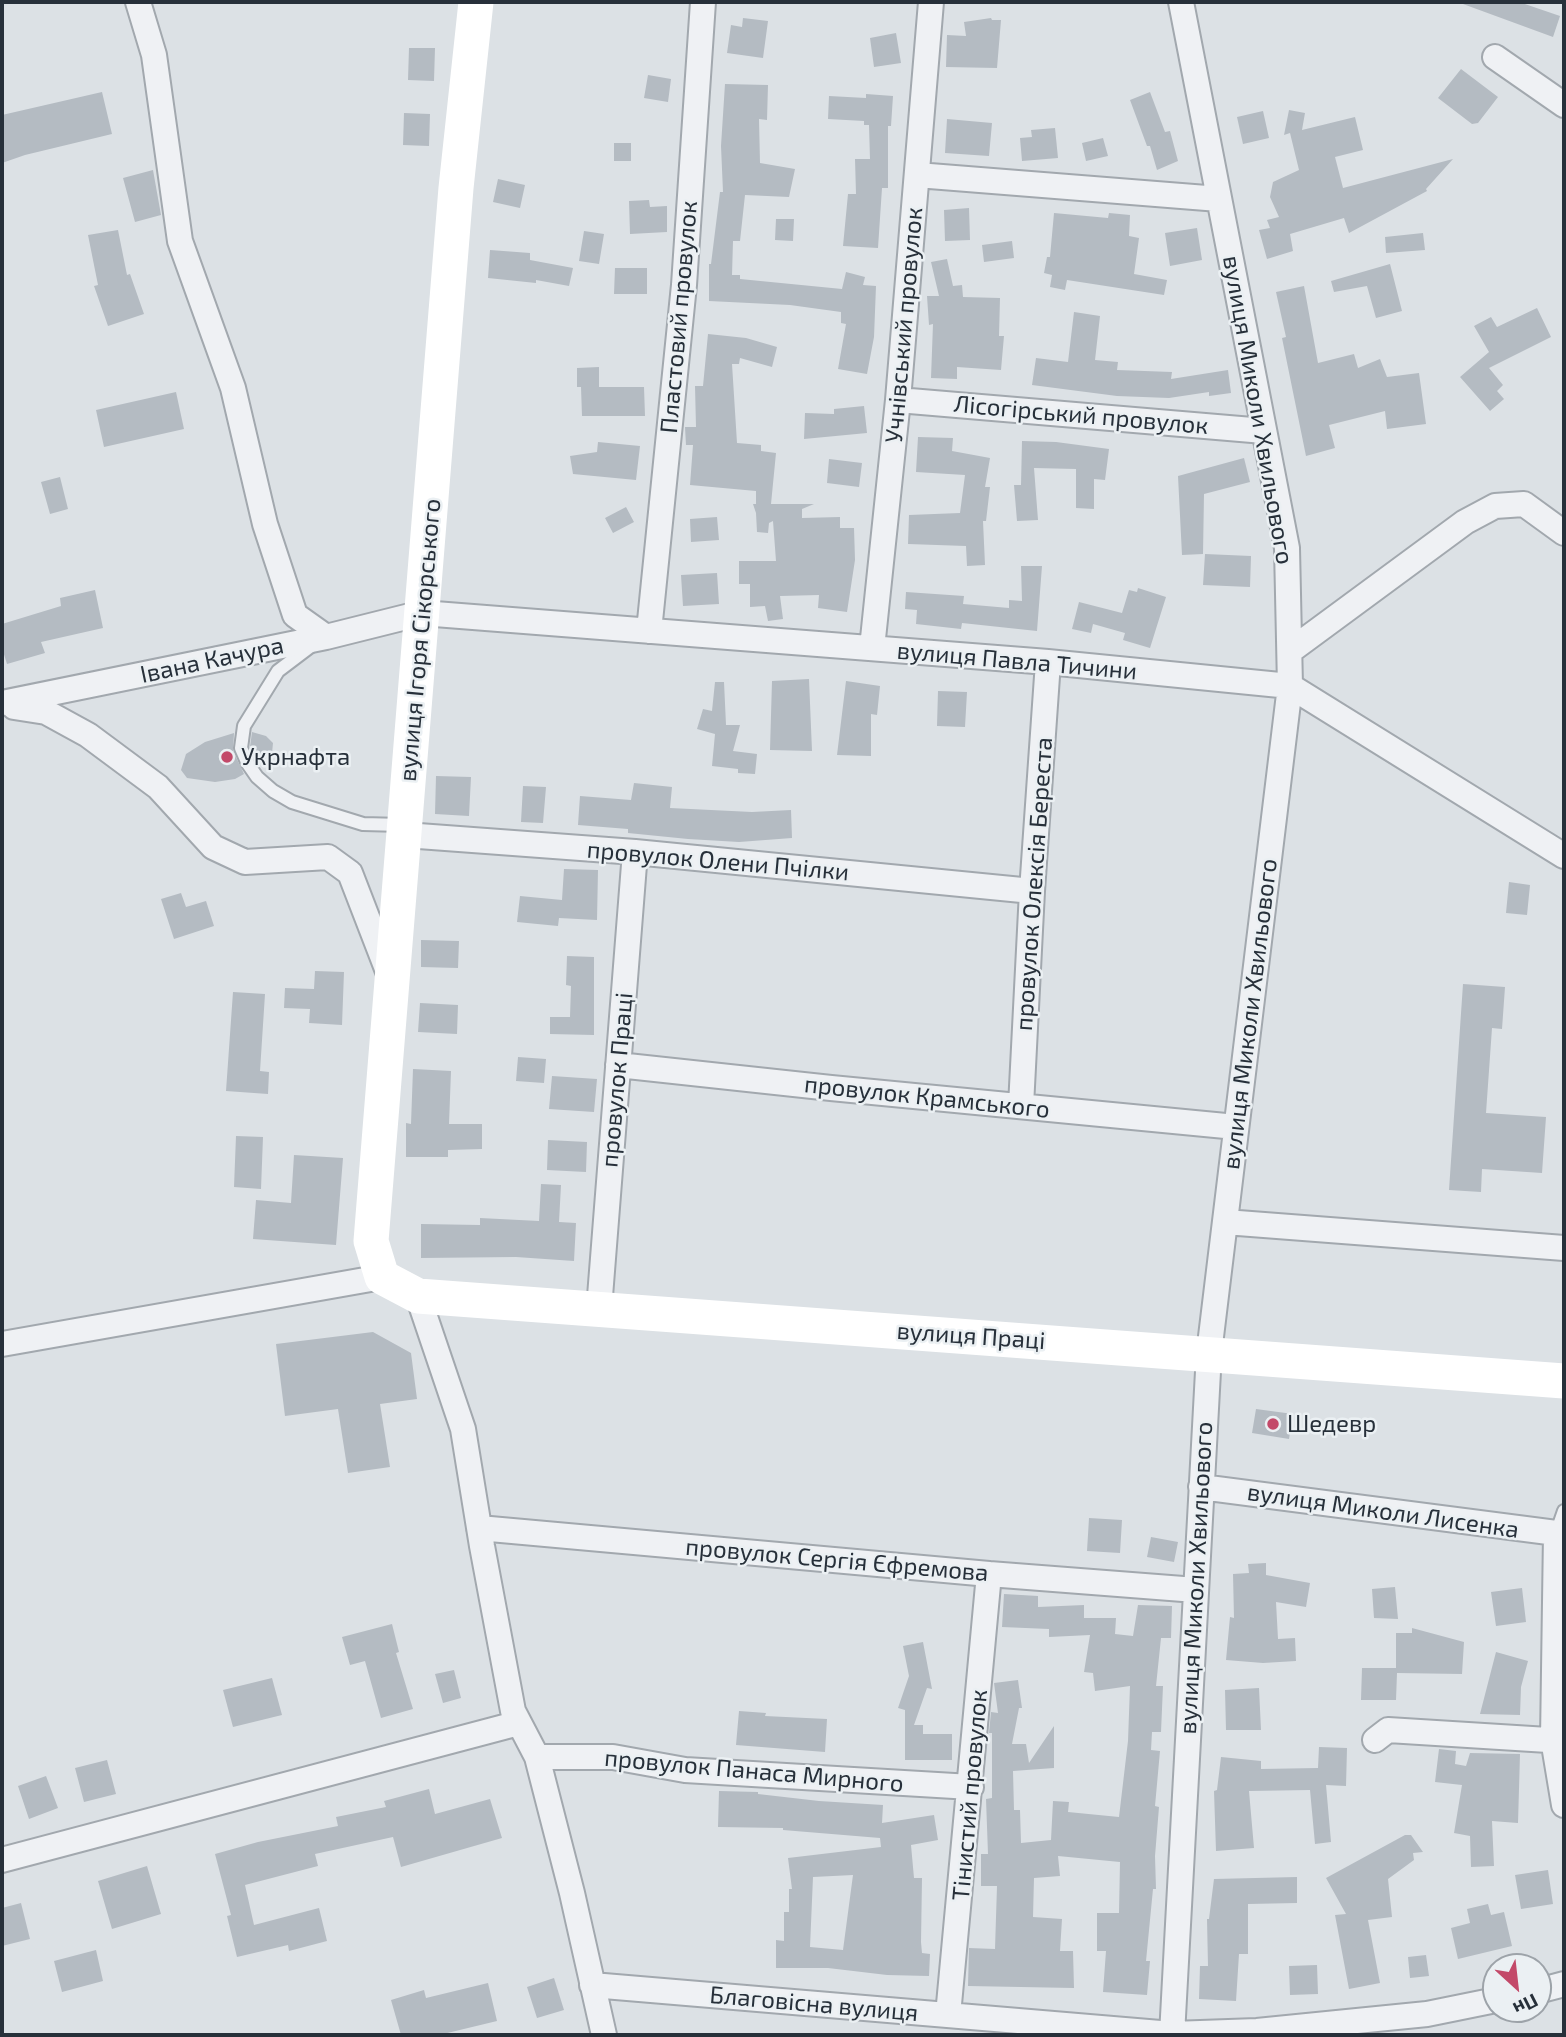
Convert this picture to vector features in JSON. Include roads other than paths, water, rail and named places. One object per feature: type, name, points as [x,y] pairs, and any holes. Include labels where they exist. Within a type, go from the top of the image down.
[{"type":"main road","name":"вулиця Ігоря Сікорського","points":[[382,1277],[371,1241],[456,188],[477,2]]},
{"type":"main road","name":"вулиця Праці","points":[[382,1277],[418,1296],[1564,1381]]},
{"type":"street","points":[[138,2],[154,55],[180,241],[233,388],[265,524],[295,615],[326,637]]},
{"type":"street","name":"Пластовий провулок","points":[[649,631],[684,285],[703,2]]},
{"type":"street","name":"Учнівський провулок","points":[[872,649],[898,400],[931,2]]},
{"type":"street","name":"вулиця Миколи Хвильового","points":[[1172,2035],[1209,1353],[1290,686],[1287,548],[1181,2]]},
{"type":"street","points":[[1495,57],[1564,105]]},
{"type":"street","points":[[917,175],[1219,199]]},
{"type":"street","name":"Лісогірський провулок","points":[[898,400],[1264,431]]},
{"type":"street","points":[[1290,651],[1465,522],[1495,506],[1524,504],[1564,533]]},
{"type":"street","name":"Івана Качура","points":[[2,704],[326,637],[422,613]]},
{"type":"street","name":"вулиця Павла Тичини","points":[[422,613],[1048,662],[1290,686],[1564,856]]},
{"type":"street","name":"провулок Олексія Береста","points":[[1021,1106],[1048,662]]},
{"type":"street","points":[[2,704],[46,712],[88,735],[158,788],[214,847],[245,862],[328,857],[350,873],[392,981]]},
{"type":"street","name":"провулок Олени Пчілки","points":[[405,830],[1032,891]]},
{"type":"street","name":"провулок Праці","points":[[599,1309],[635,852]]},
{"type":"street","name":"провулок Крамського","points":[[618,1065],[1236,1127]]},
{"type":"street","points":[[1225,1222],[1564,1248]]},
{"type":"street","points":[[2,1344],[382,1277]]},
{"type":"street","points":[[418,1296],[463,1429],[513,1711],[537,1757],[572,1893],[592,1986],[595,2030]]},
{"type":"street","name":"вулиця Миколи Лисенка","points":[[1201,1487],[1561,1526]]},
{"type":"street","points":[[1561,1526],[1559,1740],[1564,1805]]},
{"type":"street","name":"провулок Сергія Єфремова","points":[[479,1528],[1196,1590]]},
{"type":"street","name":"Тінистий провулок","points":[[948,2015],[989,1574]]},
{"type":"street","points":[[2,1860],[519,1723]]},
{"type":"street","points":[[1375,1740],[1388,1730],[1559,1740]]},
{"type":"street","name":"провулок Панаса Мирного","points":[[537,1757],[613,1757],[685,1770],[971,1787]]},
{"type":"street","name":"Благовісна вулиця","points":[[592,1986],[1172,2035],[1388,2027],[1427,2014],[1482,2003]]},
{"type":"lane","points":[[326,637],[302,651],[278,671],[244,726],[241,748],[248,764],[265,784],[292,803],[363,824],[405,830]]},
{"type":"place","name":"Укрнафта","points":[[227,757]]},
{"type":"place","name":"Шедевр","points":[[1273,1424]]}]
